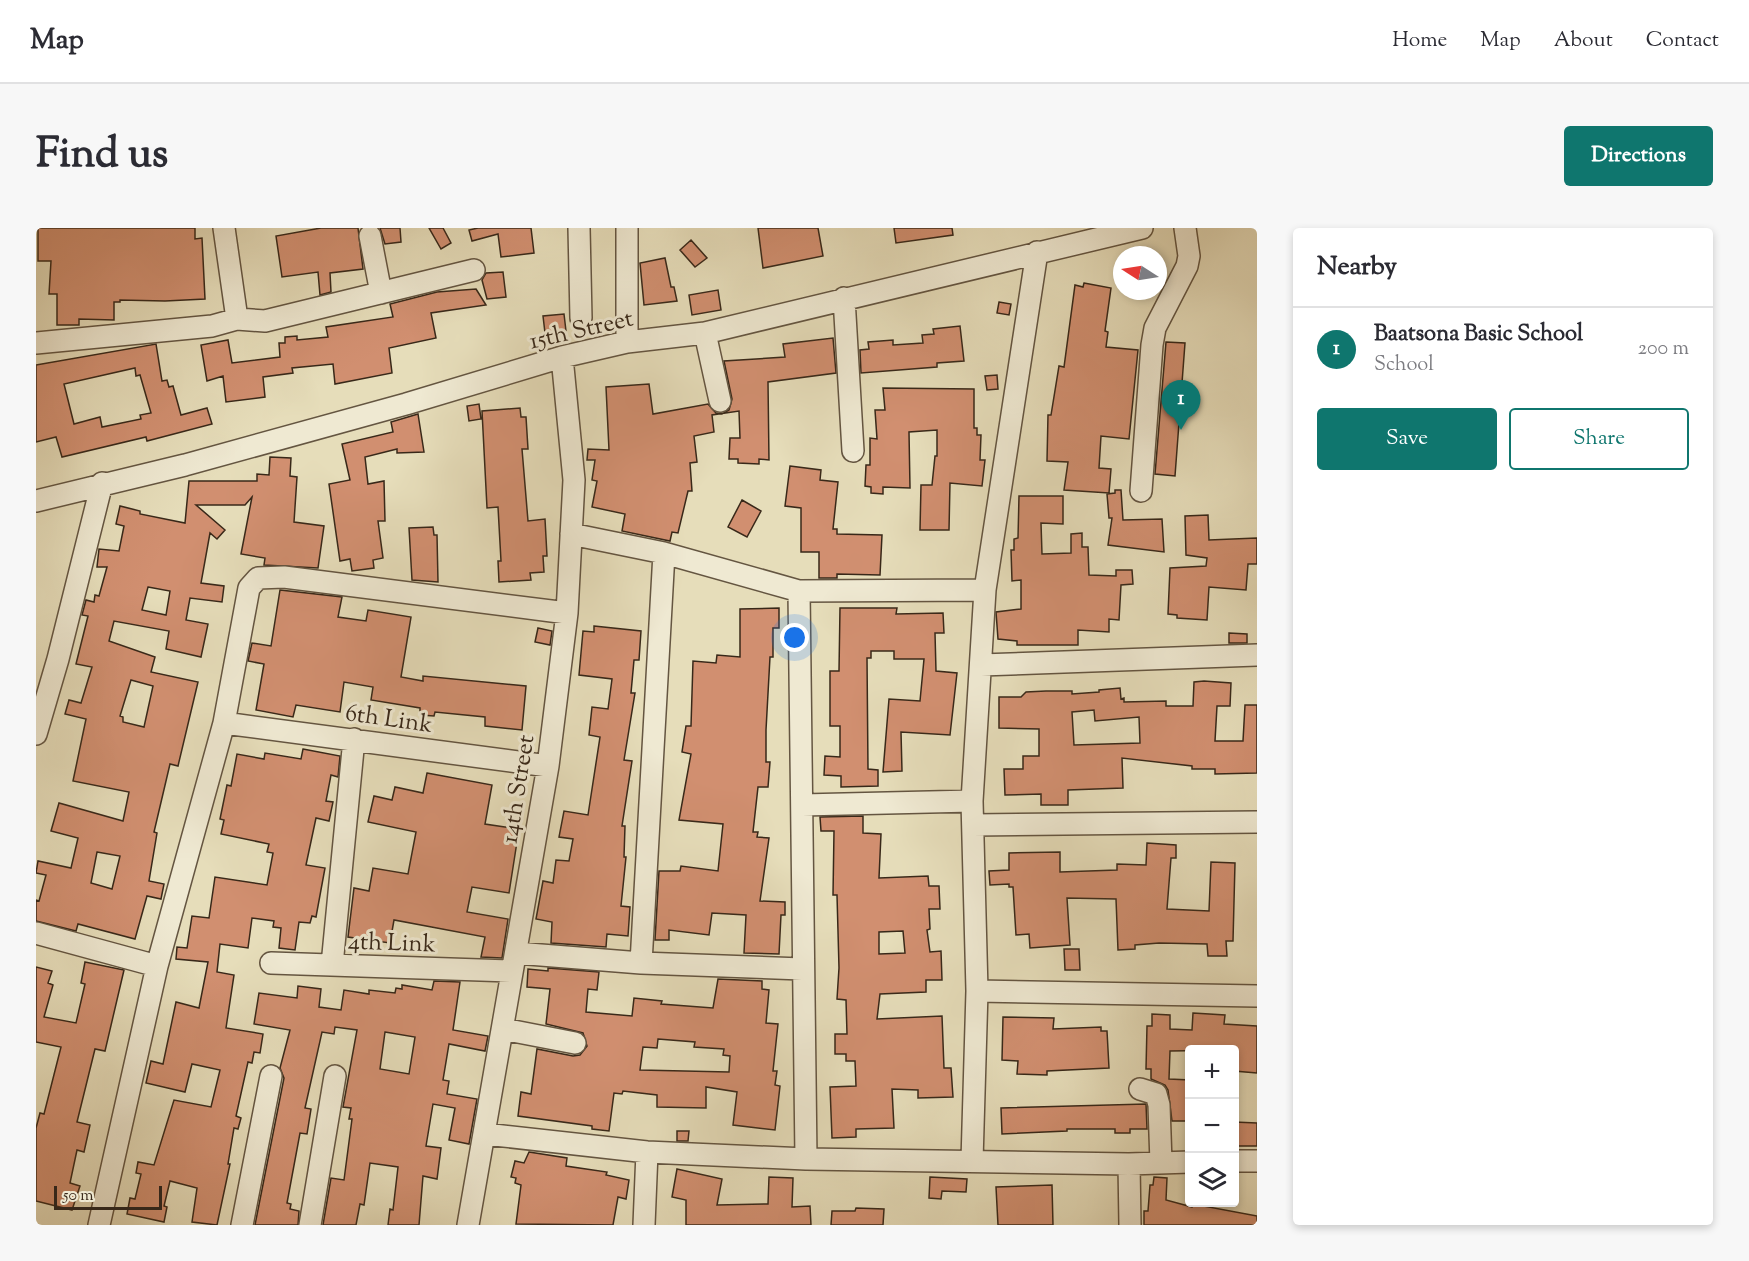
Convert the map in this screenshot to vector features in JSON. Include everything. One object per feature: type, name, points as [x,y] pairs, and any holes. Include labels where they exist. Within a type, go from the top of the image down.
[{"type":"street","points":[[224,228],[237,319]]},
{"type":"street","points":[[579,228],[581,318]]},
{"type":"street","points":[[627,228],[627,342]]},
{"type":"street","name":"15th Street","points":[[36,501],[102,483],[185,465],[395,408],[562,357],[627,342],[705,333],[1142,228]]},
{"type":"street","points":[[1141,491],[1152,345],[1155,328],[1187,266],[1189,256],[1185,228]]},
{"type":"street","points":[[370,236],[381,292]]},
{"type":"street","points":[[972,1161],[977,992],[972,801],[985,590],[1037,252]]},
{"type":"street","points":[[36,343],[212,326],[237,319],[265,321],[474,270]]},
{"type":"street","points":[[844,298],[853,451]]},
{"type":"street","points":[[705,333],[720,401]]},
{"type":"street","name":"14th Street","points":[[468,1225],[548,766],[567,613],[574,480],[562,357]]},
{"type":"street","points":[[36,734],[102,483]]},
{"type":"street","points":[[571,534],[664,553],[800,591],[985,590]]},
{"type":"street","points":[[641,963],[664,553]]},
{"type":"street","points":[[99,1225],[157,966],[224,723],[249,588],[258,578],[284,578],[567,613]]},
{"type":"street","points":[[800,591],[802,969],[806,1159]]},
{"type":"street","points":[[981,665],[1257,655]]},
{"type":"street","name":"6th Link","points":[[224,723],[548,766]]},
{"type":"street","points":[[332,965],[354,739]]},
{"type":"street","points":[[802,805],[972,801]]},
{"type":"street","points":[[973,825],[1257,822]]},
{"type":"street","points":[[36,933],[157,966]]},
{"type":"street","name":"4th Link","points":[[271,963],[332,965],[514,962],[641,963],[802,969]]},
{"type":"street","points":[[977,992],[1257,996]]},
{"type":"street","points":[[503,1029],[575,1043]]},
{"type":"street","points":[[242,1225],[271,1076]]},
{"type":"street","points":[[310,1225],[335,1076]]},
{"type":"street","points":[[1140,1089],[1156,1094],[1159,1105],[1161,1163]]},
{"type":"street","points":[[485,1134],[647,1152],[806,1159],[1129,1164],[1185,1162]]},
{"type":"street","points":[[644,1225],[647,1152]]},
{"type":"street","points":[[1239,1161],[1257,1161]]},
{"type":"street","points":[[1129,1164],[1130,1225]]},
{"type":"building","points":[[38,228],[195,228],[195,239],[202,238],[205,299],[120,300],[120,302],[114,302],[114,320],[79,319],[79,325],[57,325],[57,294],[49,294],[51,261],[38,261]]},
{"type":"building","points":[[321,228],[358,228],[363,269],[330,273],[331,292],[320,295],[318,272],[282,277],[276,236]]},
{"type":"building","points":[[380,228],[400,228],[401,242],[385,244]]},
{"type":"building","points":[[429,228],[443,228],[451,243],[441,249]]},
{"type":"building","points":[[531,228],[534,253],[501,257],[498,234],[472,241],[469,230]]},
{"type":"building","points":[[758,228],[818,228],[823,256],[763,268]]},
{"type":"building","points":[[894,228],[952,228],[953,235],[896,243]]},
{"type":"building","points":[[691,240],[707,258],[695,267],[680,250]]},
{"type":"building","points":[[665,258],[671,287],[674,287],[677,301],[644,305],[640,263]]},
{"type":"building","points":[[503,272],[506,297],[487,299],[482,280],[486,273]]},
{"type":"building","points":[[1084,283],[1111,288],[1105,331],[1108,332],[1106,347],[1138,350],[1129,439],[1101,436],[1099,468],[1111,469],[1109,493],[1064,490],[1068,462],[1047,461],[1048,415],[1051,415],[1059,366],[1064,367],[1075,285],[1083,287]]},
{"type":"building","points":[[476,289],[486,305],[431,313],[436,338],[389,348],[392,373],[335,384],[333,364],[292,368],[293,373],[263,377],[265,397],[226,402],[223,376],[207,381],[201,345],[228,340],[232,363],[280,357],[279,343],[285,343],[285,337],[297,336],[297,340],[328,337],[326,327],[393,317],[390,304],[437,292]]},
{"type":"building","points":[[718,290],[721,310],[692,315],[689,295]]},
{"type":"building","points":[[999,302],[1011,304],[1009,315],[997,313]]},
{"type":"building","points":[[564,314],[566,331],[545,333],[543,316]]},
{"type":"building","points":[[960,326],[964,361],[937,363],[937,367],[861,373],[860,350],[869,349],[868,342],[893,340],[893,345],[923,343],[922,335],[934,334],[933,329]]},
{"type":"building","points":[[833,338],[836,373],[768,382],[769,460],[759,459],[759,464],[738,463],[738,459],[729,459],[730,438],[740,438],[739,411],[723,413],[729,410],[732,399],[724,361],[785,357],[783,344]]},
{"type":"building","points":[[1166,342],[1185,343],[1175,476],[1155,474]]},
{"type":"building","points":[[156,344],[162,381],[167,380],[169,387],[173,386],[181,415],[207,408],[212,424],[147,441],[146,437],[62,457],[56,437],[36,442],[36,365]],"holes":[[[135,368],[136,376],[140,375],[151,413],[140,415],[141,419],[102,427],[100,417],[74,424],[64,384]]]},
{"type":"building","points":[[997,375],[998,389],[987,390],[985,376]]},
{"type":"building","points":[[649,384],[653,414],[708,404],[720,414],[712,415],[714,432],[694,436],[697,462],[690,463],[692,491],[688,491],[678,533],[672,532],[670,541],[622,531],[625,514],[592,507],[597,481],[592,480],[595,460],[587,460],[588,449],[609,450],[606,387]]},
{"type":"building","points":[[883,388],[974,389],[974,428],[977,428],[977,435],[981,435],[980,460],[985,460],[982,486],[950,483],[949,530],[920,530],[921,485],[932,485],[935,456],[937,456],[937,430],[909,432],[910,488],[883,487],[883,494],[871,493],[871,487],[865,486],[866,465],[870,465],[870,438],[877,439],[875,410],[885,410]]},
{"type":"building","points":[[479,404],[481,419],[469,421],[467,406]]},
{"type":"building","points":[[520,408],[521,417],[526,417],[528,449],[522,449],[528,521],[545,519],[547,556],[543,556],[544,572],[530,573],[531,580],[499,582],[498,561],[501,561],[498,507],[487,508],[482,411]]},
{"type":"building","points":[[418,414],[424,452],[397,453],[397,449],[365,457],[368,484],[384,481],[385,521],[378,521],[383,558],[373,560],[374,568],[352,571],[350,559],[340,561],[329,484],[350,480],[342,444],[393,432],[391,422]]},
{"type":"building","points":[[270,457],[291,458],[290,476],[297,477],[294,522],[324,526],[318,568],[264,565],[265,558],[241,554],[252,497],[245,505],[196,505],[225,530],[217,539],[210,533],[201,583],[224,586],[222,602],[190,598],[186,620],[208,624],[201,657],[166,649],[169,631],[114,621],[109,641],[155,657],[151,672],[198,682],[178,766],[170,764],[154,832],[157,833],[149,881],[164,884],[161,899],[147,896],[135,939],[78,924],[76,931],[36,921],[36,900],[39,901],[46,875],[36,873],[38,861],[71,868],[78,838],[51,831],[59,803],[123,821],[129,792],[73,781],[86,719],[65,714],[69,700],[81,703],[92,667],[76,664],[88,616],[82,615],[86,600],[94,602],[95,595],[99,596],[107,567],[97,567],[99,549],[119,551],[124,526],[116,524],[120,506],[140,511],[140,514],[185,523],[189,481],[257,481],[257,474],[269,475]],"holes":[[[148,587],[170,591],[166,615],[142,610]],[[131,680],[153,686],[144,727],[123,722],[123,717],[120,716]],[[97,852],[120,856],[112,889],[91,883]]]},
{"type":"building","points":[[790,466],[821,470],[820,480],[838,482],[833,529],[837,529],[837,534],[882,535],[880,575],[837,574],[837,578],[819,578],[819,552],[801,552],[801,508],[785,506]]},
{"type":"building","points":[[1115,490],[1121,490],[1123,520],[1162,519],[1164,552],[1108,545],[1112,518],[1109,518],[1107,494],[1115,493]]},
{"type":"building","points":[[1019,496],[1063,496],[1063,524],[1041,523],[1042,554],[1071,553],[1071,534],[1082,533],[1082,547],[1088,547],[1089,575],[1116,576],[1116,570],[1132,570],[1133,584],[1121,585],[1119,620],[1109,619],[1109,632],[1078,630],[1078,645],[1017,645],[1017,641],[998,639],[996,612],[1021,609],[1021,580],[1012,581],[1011,550],[1014,550],[1014,539],[1018,538]]},
{"type":"building","points":[[742,500],[761,511],[747,537],[728,527]]},
{"type":"building","points":[[1208,515],[1209,540],[1257,538],[1257,564],[1248,564],[1246,590],[1209,587],[1207,620],[1177,618],[1177,615],[1168,614],[1170,568],[1206,566],[1207,558],[1186,555],[1185,516]]},
{"type":"building","points":[[433,527],[434,535],[437,535],[438,582],[412,580],[409,528]]},
{"type":"building","points":[[280,590],[342,597],[338,617],[366,621],[368,610],[411,617],[401,677],[423,681],[423,676],[526,686],[522,730],[485,726],[485,717],[435,712],[434,716],[420,715],[420,708],[371,700],[373,687],[344,682],[340,712],[296,705],[293,717],[256,710],[264,664],[248,661],[252,643],[271,646]]},
{"type":"building","points":[[779,608],[779,628],[773,628],[773,657],[770,657],[766,730],[766,762],[770,762],[768,787],[758,787],[753,832],[758,832],[757,837],[769,838],[760,901],[785,902],[785,915],[781,915],[779,954],[744,953],[746,915],[712,913],[709,935],[669,930],[669,940],[655,940],[659,871],[680,871],[681,866],[718,871],[723,824],[679,820],[691,754],[682,752],[686,726],[691,726],[693,661],[716,663],[717,655],[740,657],[740,609]]},
{"type":"building","points":[[840,608],[897,608],[896,614],[943,613],[944,633],[935,633],[936,671],[957,673],[950,735],[901,732],[902,771],[883,772],[889,699],[920,701],[924,659],[894,659],[894,651],[871,651],[871,658],[867,658],[868,769],[878,770],[878,786],[841,787],[841,776],[824,775],[825,756],[840,757],[840,726],[830,726],[830,671],[839,671]]},
{"type":"building","points":[[594,626],[641,631],[639,660],[634,660],[631,693],[635,693],[624,760],[632,761],[622,826],[625,826],[624,857],[626,857],[621,906],[630,907],[628,936],[607,934],[606,947],[551,943],[552,922],[536,919],[543,881],[553,883],[556,860],[569,861],[573,839],[559,837],[564,811],[588,815],[600,737],[589,735],[592,707],[608,709],[612,679],[579,675],[583,631],[594,632]]},
{"type":"building","points":[[538,628],[552,631],[550,645],[535,642]]},
{"type":"building","points":[[1229,633],[1247,634],[1247,643],[1229,643]]},
{"type":"building","points":[[1194,682],[1231,683],[1230,706],[1217,706],[1215,741],[1243,741],[1245,705],[1257,705],[1257,773],[1215,774],[1215,769],[1192,769],[1192,766],[1122,758],[1123,788],[1068,790],[1068,805],[1041,805],[1041,794],[1005,795],[1004,769],[1023,769],[1023,756],[1039,756],[1039,729],[999,728],[999,697],[1021,697],[1026,692],[1072,691],[1072,694],[1120,688],[1121,699],[1124,698],[1124,702],[1166,701],[1166,706],[1193,706]],"holes":[[[1094,710],[1095,721],[1139,717],[1140,743],[1074,745],[1072,712]]]},
{"type":"building","points":[[303,749],[340,756],[338,777],[331,775],[326,801],[333,802],[329,821],[316,818],[306,865],[325,868],[316,917],[312,916],[310,923],[299,922],[295,950],[279,948],[281,928],[273,927],[274,921],[252,918],[248,948],[220,944],[217,972],[234,975],[226,1028],[263,1034],[260,1053],[254,1052],[252,1063],[248,1062],[236,1116],[241,1118],[238,1129],[234,1128],[228,1164],[230,1164],[217,1225],[192,1222],[197,1188],[170,1181],[164,1206],[167,1207],[164,1222],[127,1214],[130,1198],[135,1199],[141,1174],[136,1173],[138,1162],[154,1165],[174,1100],[211,1107],[220,1070],[192,1064],[185,1092],[146,1083],[151,1061],[163,1064],[176,1002],[199,1008],[208,962],[176,959],[177,947],[187,948],[192,916],[209,918],[215,877],[267,885],[273,853],[267,852],[269,844],[221,834],[224,820],[220,819],[227,785],[231,786],[237,754],[264,759],[265,753],[301,759]]},
{"type":"building","points":[[427,773],[492,785],[485,824],[519,829],[509,893],[472,887],[467,912],[508,919],[502,958],[481,957],[485,937],[394,920],[390,943],[348,937],[354,888],[369,891],[373,868],[408,874],[416,832],[368,822],[374,796],[392,800],[395,787],[423,793]]},
{"type":"building","points":[[863,816],[863,833],[881,834],[879,878],[928,876],[929,886],[939,886],[940,909],[929,909],[930,929],[927,930],[930,952],[941,951],[942,980],[926,980],[926,992],[880,994],[877,1019],[942,1016],[944,1068],[951,1068],[953,1097],[918,1098],[918,1090],[892,1089],[894,1128],[856,1129],[856,1137],[832,1138],[830,1087],[856,1086],[855,1061],[846,1061],[846,1054],[835,1054],[835,1034],[847,1034],[846,1000],[837,999],[839,968],[837,895],[833,895],[834,831],[821,831],[820,817]],"holes":[[[903,931],[905,953],[879,954],[879,932]]]},
{"type":"building","points":[[1147,843],[1176,845],[1176,858],[1171,858],[1167,909],[1209,911],[1211,862],[1235,863],[1233,941],[1226,941],[1227,956],[1208,956],[1207,944],[1159,943],[1135,945],[1135,949],[1118,950],[1116,899],[1067,898],[1070,945],[1030,948],[1029,934],[1016,935],[1013,887],[1009,887],[1009,884],[990,885],[989,871],[1009,870],[1009,853],[1060,852],[1060,872],[1117,870],[1117,864],[1146,865]]},
{"type":"building","points":[[1064,949],[1079,949],[1080,970],[1065,970]]},
{"type":"building","points":[[85,962],[124,970],[105,1051],[95,1049],[77,1122],[90,1125],[84,1152],[77,1150],[70,1183],[80,1186],[72,1210],[36,1201],[36,1128],[40,1113],[44,1114],[61,1047],[36,1042],[36,967],[52,971],[48,983],[53,985],[44,1017],[76,1023],[85,984],[81,983]]},
{"type":"building","points":[[548,968],[599,972],[597,990],[588,989],[586,1012],[632,1016],[634,998],[662,1001],[661,1004],[713,1008],[718,979],[762,981],[762,989],[769,990],[766,1023],[778,1024],[773,1071],[777,1071],[775,1085],[780,1086],[775,1130],[733,1125],[737,1092],[706,1087],[706,1108],[657,1107],[657,1095],[623,1091],[622,1094],[614,1093],[609,1131],[592,1129],[592,1126],[518,1116],[521,1092],[531,1094],[537,1049],[573,1056],[580,1055],[587,1046],[583,1033],[546,1024],[550,989],[527,987],[528,969],[548,971]],"holes":[[[658,1039],[695,1042],[694,1047],[724,1049],[723,1055],[730,1056],[729,1072],[640,1070],[643,1047],[657,1048]]]},
{"type":"building","points":[[434,981],[460,982],[453,1030],[488,1036],[485,1051],[449,1044],[443,1080],[449,1081],[447,1094],[477,1099],[469,1144],[449,1140],[455,1108],[433,1104],[426,1146],[441,1148],[437,1179],[423,1176],[419,1225],[388,1225],[390,1209],[393,1210],[398,1167],[370,1163],[364,1205],[360,1204],[356,1225],[323,1225],[331,1178],[344,1180],[352,1119],[349,1119],[351,1108],[343,1107],[357,1030],[335,1027],[334,1034],[322,1032],[305,1108],[311,1109],[307,1134],[300,1133],[287,1203],[291,1204],[290,1209],[299,1211],[298,1225],[255,1225],[284,1078],[280,1068],[290,1030],[254,1024],[259,993],[297,998],[298,986],[321,989],[319,1007],[341,1010],[344,990],[369,994],[369,990],[395,993],[396,988],[402,989],[402,985],[432,990]],"holes":[[[385,1032],[415,1037],[409,1074],[380,1069]]]},
{"type":"building","points":[[1193,1013],[1225,1015],[1224,1024],[1257,1026],[1257,1073],[1239,1071],[1239,1045],[1185,1045],[1185,1051],[1170,1051],[1169,1079],[1185,1080],[1185,1121],[1172,1121],[1168,1090],[1165,1085],[1151,1079],[1151,1069],[1146,1069],[1147,1026],[1152,1026],[1152,1014],[1170,1015],[1170,1029],[1192,1030]]},
{"type":"building","points":[[1003,1017],[1054,1018],[1053,1029],[1101,1027],[1101,1031],[1107,1031],[1109,1068],[1047,1071],[1047,1075],[1017,1074],[1018,1061],[1002,1060]]},
{"type":"building","points":[[1146,1104],[1147,1129],[1130,1129],[1130,1133],[1115,1133],[1115,1129],[1067,1129],[1067,1131],[1002,1134],[1001,1108]]},
{"type":"building","points":[[1239,1122],[1257,1123],[1257,1146],[1239,1146]]},
{"type":"building","points":[[677,1131],[689,1131],[688,1141],[677,1141]]},
{"type":"building","points":[[529,1152],[567,1158],[566,1166],[607,1172],[606,1175],[629,1180],[626,1199],[618,1197],[613,1225],[516,1224],[521,1185],[515,1183],[516,1178],[511,1177],[515,1161],[524,1163]]},
{"type":"building","points":[[677,1169],[722,1179],[717,1205],[768,1204],[769,1177],[793,1178],[792,1207],[810,1206],[811,1225],[686,1225],[686,1200],[672,1197]]},
{"type":"building","points":[[930,1177],[967,1179],[966,1192],[942,1191],[941,1199],[929,1198]]},
{"type":"building","points":[[1154,1177],[1167,1178],[1166,1200],[1185,1207],[1209,1207],[1257,1216],[1257,1225],[1144,1225],[1144,1211],[1148,1211],[1150,1185],[1153,1185]]},
{"type":"building","points":[[1052,1185],[1053,1225],[998,1225],[996,1187]]},
{"type":"building","points":[[856,1208],[884,1209],[883,1225],[831,1225],[832,1211],[855,1211]]},
{"type":"place","name":"Baatsona Basic School","points":[[1181,430]]}]
